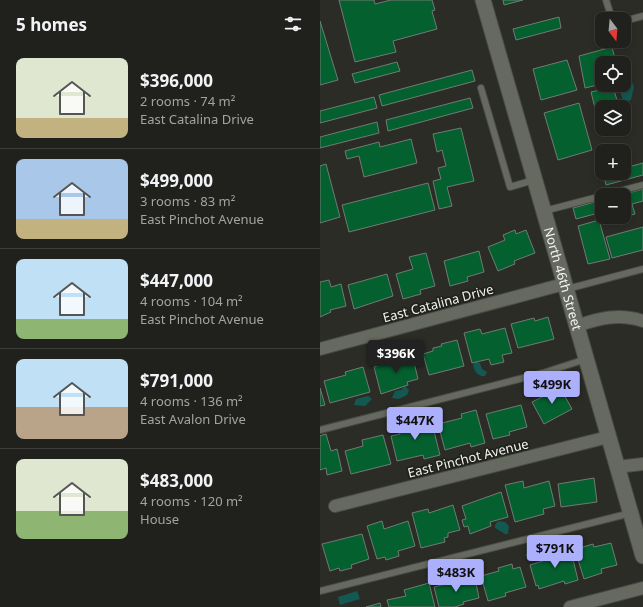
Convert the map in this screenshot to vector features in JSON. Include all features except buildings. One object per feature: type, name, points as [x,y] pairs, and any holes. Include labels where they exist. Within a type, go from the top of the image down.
[{"type":"street","name":"North 46th Street","points":[[483,0],[643,556]]},
{"type":"street","name":"East Catalina Drive","points":[[320,349],[565,287]]},
{"type":"street","points":[[576,326],[617,316],[630,316],[643,321]]},
{"type":"street","name":"East Pinchot Avenue","points":[[336,506],[608,437]]},
{"type":"street","points":[[617,467],[643,464]]},
{"type":"street","points":[[570,607],[643,588]]},
{"type":"lane","points":[[606,0],[610,12]]},
{"type":"lane","points":[[631,19],[643,16]]},
{"type":"lane","points":[[480,88],[510,187],[534,180]]},
{"type":"lane","points":[[631,188],[643,185]]},
{"type":"lane","points":[[544,211],[595,197]]},
{"type":"lane","points":[[565,287],[643,269]]},
{"type":"lane","points":[[320,430],[543,373],[586,359]]},
{"type":"lane","points":[[320,591],[630,512]]},
{"type":"water","points":[[632,82],[634,87],[631,100],[623,100],[620,92],[631,92]]},
{"type":"water","points":[[476,362],[480,363],[482,369],[487,372],[485,376],[481,376],[476,372],[473,365]]},
{"type":"water","points":[[405,386],[409,390],[407,395],[399,399],[392,398],[395,391],[401,390]]},
{"type":"water","points":[[368,396],[372,399],[365,406],[354,405],[356,399]]},
{"type":"water","points":[[498,521],[505,522],[509,526],[508,534],[505,534],[495,528]]},
{"type":"water","points":[[542,543],[543,551],[537,552],[530,558],[525,555],[534,544]]},
{"type":"water","points":[[357,591],[360,599],[340,605],[338,597]]}]
